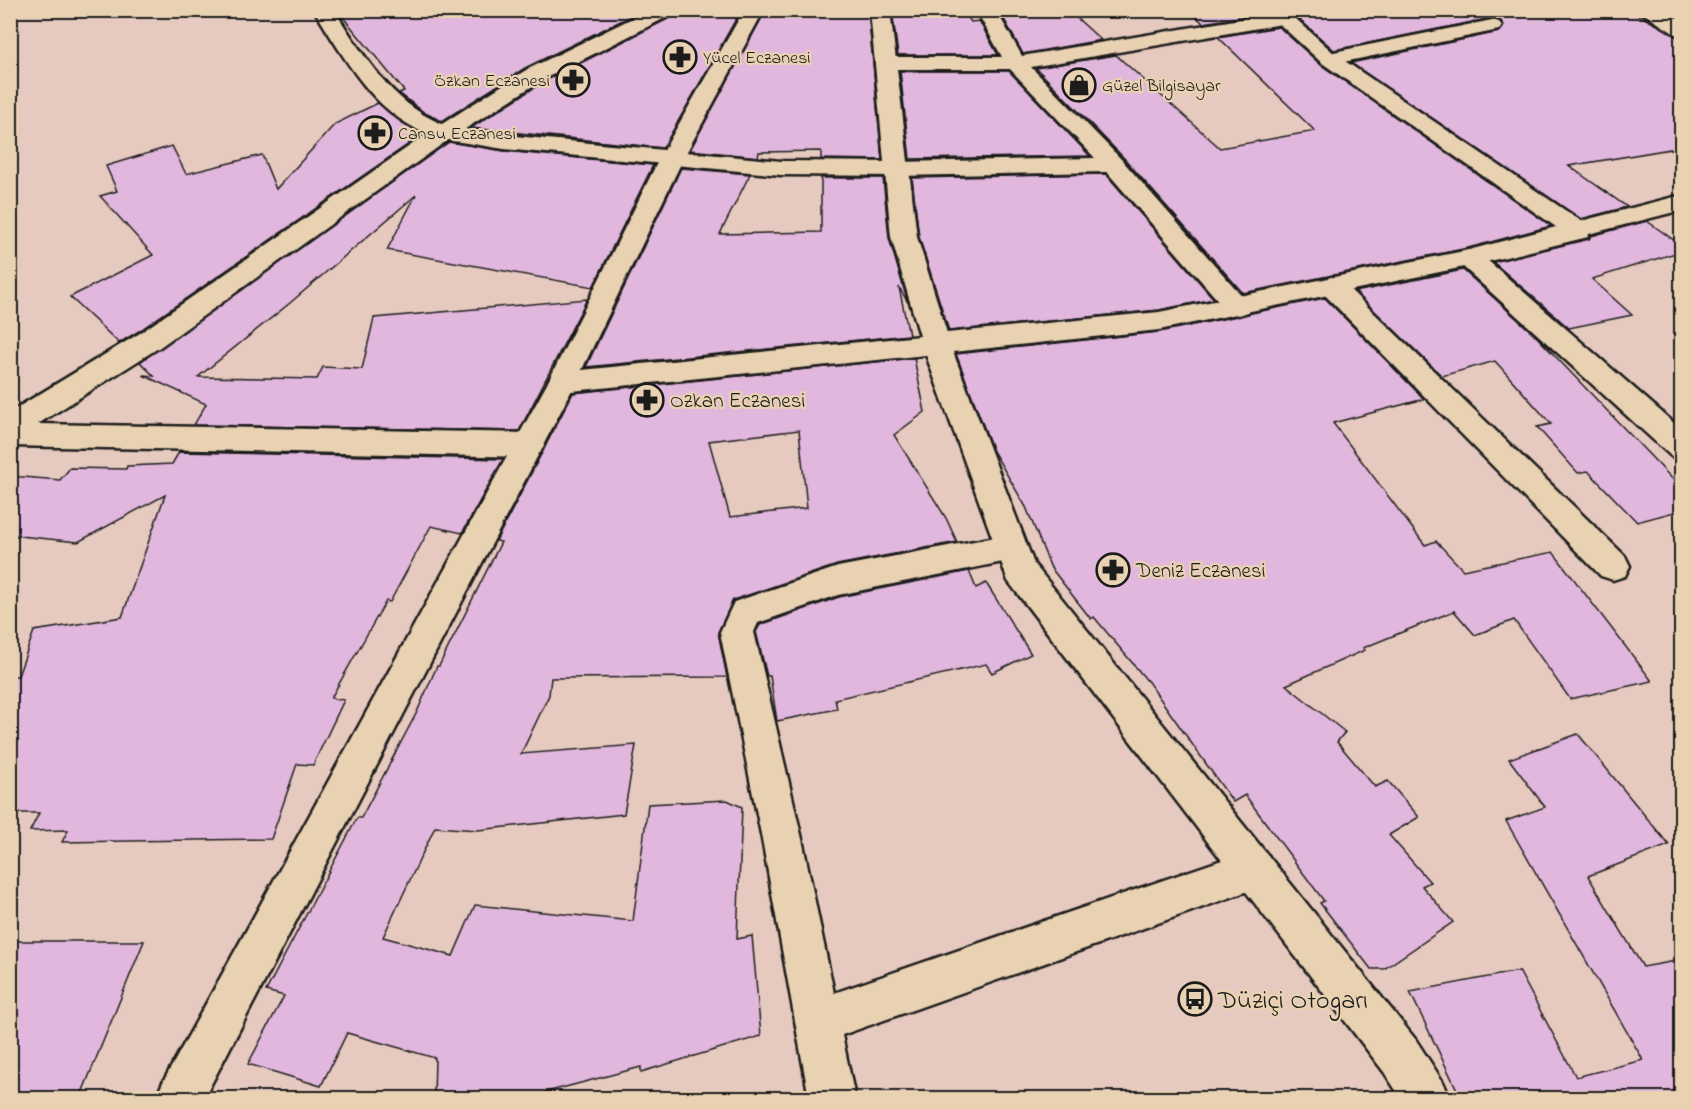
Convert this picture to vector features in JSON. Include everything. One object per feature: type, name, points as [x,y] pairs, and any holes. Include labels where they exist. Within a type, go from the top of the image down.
[{"type":"street","points":[[324,10],[371,82],[413,120],[444,133],[504,142],[781,168],[897,170],[1113,164]]},
{"type":"street","points":[[10,427],[150,340],[444,133],[534,75],[666,10]]},
{"type":"street","points":[[179,1098],[529,445],[672,157],[754,10]]},
{"type":"street","points":[[880,10],[904,237],[936,343],[1020,571],[1400,1056],[1427,1098]]},
{"type":"street","points":[[986,10],[1016,63],[1113,164],[1238,306]]},
{"type":"street","points":[[1648,10],[1682,30]]},
{"type":"street","points":[[886,63],[1016,63],[1278,14],[1329,59],[1579,231]]},
{"type":"street","points":[[1329,59],[1492,26]]},
{"type":"street","points":[[562,382],[1159,321],[1469,258],[1579,231],[1682,202]]},
{"type":"street","points":[[1469,258],[1682,448]]},
{"type":"street","points":[[1331,286],[1613,566]]},
{"type":"street","points":[[10,435],[529,445]]},
{"type":"street","points":[[832,1098],[782,839],[737,632],[746,613],[838,580],[1011,548]]},
{"type":"street","points":[[818,1022],[1254,869]]},
{"type":"building","points":[[337,10],[643,10],[525,68],[442,121],[425,113],[399,93],[404,91]]},
{"type":"building","points":[[678,10],[741,10],[663,148],[471,128],[543,82],[674,16]]},
{"type":"building","points":[[766,10],[868,10],[882,160],[821,159],[821,151],[759,152],[758,157],[690,150]]},
{"type":"building","points":[[892,10],[963,10],[971,22],[979,21],[998,55],[898,55]]},
{"type":"building","points":[[1068,10],[1101,40],[1023,54],[1003,17]]},
{"type":"building","points":[[1189,10],[1248,10],[1252,15],[1203,23]]},
{"type":"building","points":[[1299,10],[1629,10],[1682,38],[1682,147],[1569,166],[1627,207],[1581,219],[1351,63],[1499,32],[1504,26],[1501,21],[1492,18],[1334,50],[1291,12]]},
{"type":"building","points":[[1279,27],[1321,65],[1551,226],[1468,248],[1243,293],[1123,157],[1036,68],[1116,55],[1220,148],[1315,131],[1218,37]]},
{"type":"building","points":[[900,71],[1009,71],[1090,156],[910,159]]},
{"type":"building","points":[[378,103],[406,126],[423,134],[139,331],[119,343],[70,297],[153,255],[100,196],[117,191],[106,166],[172,146],[186,174],[262,155],[276,189],[335,124]]},
{"type":"building","points":[[449,142],[504,151],[653,165],[593,287],[387,250],[416,195],[290,303],[198,377],[317,379],[323,367],[362,369],[374,318],[587,299],[519,431],[194,425],[206,404],[143,375],[154,376],[140,362]]},
{"type":"building","points":[[681,168],[750,174],[720,234],[821,232],[821,178],[883,178],[889,238],[908,303],[899,287],[909,335],[586,367]]},
{"type":"building","points":[[1106,174],[1214,299],[1159,310],[949,331],[919,237],[912,178]]},
{"type":"building","points":[[1647,221],[1682,246],[1682,251],[1592,279],[1632,315],[1569,328],[1493,262],[1589,239],[1591,236]]},
{"type":"building","points":[[1463,270],[1535,335],[1682,489],[1682,510],[1637,522],[1588,471],[1578,473],[1537,427],[1551,424],[1495,361],[1442,376],[1355,292]]},
{"type":"building","points":[[1325,298],[1424,399],[1333,423],[1425,545],[1436,541],[1463,570],[1553,552],[1652,681],[1570,699],[1514,620],[1475,635],[1454,611],[1363,648],[1365,650],[1286,685],[1345,732],[1337,742],[1375,787],[1388,781],[1419,817],[1389,835],[1430,882],[1422,886],[1453,922],[1384,969],[1371,969],[1320,903],[1324,901],[1245,795],[1233,802],[1149,683],[1094,617],[1091,619],[1051,568],[1026,507],[993,451],[956,354],[1159,332]]},
{"type":"building","points":[[914,358],[925,412],[894,435],[946,518],[957,542],[837,565],[733,600],[718,632],[727,677],[551,678],[549,695],[521,754],[636,745],[624,814],[478,830],[435,827],[383,937],[453,956],[475,905],[633,921],[648,804],[727,800],[742,807],[737,939],[752,936],[761,1036],[641,1072],[641,1067],[524,1098],[434,1098],[435,1058],[347,1033],[321,1086],[248,1064],[284,996],[266,991],[357,818],[361,818],[417,712],[437,666],[501,542],[496,541],[573,393]],"holes":[[[799,430],[807,508],[730,517],[709,441]]]},
{"type":"building","points":[[179,452],[503,459],[462,533],[431,526],[390,602],[386,601],[331,698],[344,700],[313,765],[297,764],[271,839],[62,842],[68,830],[30,831],[39,813],[10,813],[10,676],[18,676],[34,631],[122,617],[165,495],[78,542],[10,535],[10,476],[60,480],[70,468],[126,469],[127,466],[172,464]]},
{"type":"building","points":[[969,571],[976,588],[986,583],[1031,654],[992,673],[986,664],[835,699],[837,709],[777,721],[770,676],[767,676],[756,632],[760,625],[839,597]]},
{"type":"building","points":[[1578,734],[1669,845],[1588,876],[1643,967],[1682,960],[1682,1098],[1461,1098],[1410,992],[1519,971],[1576,1077],[1643,1060],[1506,821],[1545,807],[1509,759]]},
{"type":"building","points":[[10,941],[144,941],[80,1098],[10,1098]]},
{"type":"place","name":"Yücel Eczanesi","points":[[680,57]]},
{"type":"place","name":"Özkan Eczanesi","points":[[573,80]]},
{"type":"place","name":"Güzel Bilgisayar","points":[[1079,85]]},
{"type":"place","name":"Cansu Eczanesi","points":[[375,133]]},
{"type":"place","name":"Ozkan Eczanesi","points":[[647,400]]},
{"type":"place","name":"Deniz Eczanesi","points":[[1113,570]]},
{"type":"place","name":"Düziçi Otogarı","points":[[1195,999]]}]
